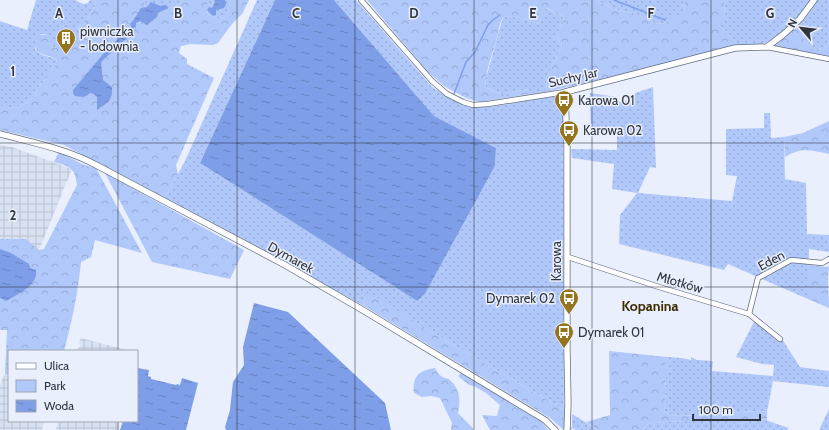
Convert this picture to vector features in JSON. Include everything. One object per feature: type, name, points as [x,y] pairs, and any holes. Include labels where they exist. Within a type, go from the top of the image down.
[{"type":"street","name":"Suchy Jar","points":[[361,0],[432,81],[447,94],[473,105],[565,92],[735,48],[766,47],[829,59]]},
{"type":"street","points":[[766,47],[800,20],[814,0]]},
{"type":"street","name":"Karowa","points":[[565,92],[568,257],[568,426],[566,430]]},
{"type":"street","name":"Dymarek","points":[[0,134],[64,150],[80,156],[285,265],[545,420],[555,430]]},
{"type":"street","name":"Młotków","points":[[568,257],[659,287],[749,314],[780,339]]},
{"type":"street","name":"Eden","points":[[749,314],[758,278],[791,260],[822,263],[829,259]]},
{"type":"shaded area","points":[[0,145],[12,147],[72,169],[39,250],[0,302]]},
{"type":"shaded area","points":[[81,338],[127,350],[77,350],[81,345],[79,343]]},
{"type":"shaded area","points":[[5,374],[8,375],[8,422],[44,422],[42,430],[0,430],[0,384]]},
{"type":"shaded area","points":[[58,422],[120,422],[118,430],[56,430]]},
{"type":"green space","points":[[36,0],[75,0],[83,4],[88,3],[90,0],[94,0],[96,2],[91,13],[68,43],[61,48],[56,48],[51,45],[48,36],[41,34],[35,49],[42,55],[57,60],[53,70],[40,86],[33,98],[30,101],[18,106],[0,106],[0,21],[27,30]]},
{"type":"green space","points":[[94,0],[146,0],[137,14],[136,24],[184,0],[207,0],[208,14],[218,18],[225,17],[231,0],[249,0],[242,14],[232,24],[218,43],[213,45],[191,44],[181,46],[179,53],[187,59],[187,64],[214,78],[176,165],[178,174],[165,198],[64,145],[0,130],[0,106],[18,106],[30,101],[56,63],[57,60],[55,58],[37,51],[35,43],[39,35],[47,35],[51,45],[56,48],[61,48],[68,43],[91,13],[96,2]]},
{"type":"green space","points":[[146,0],[184,0],[136,24],[137,14]]},
{"type":"green space","points":[[207,0],[231,0],[225,17],[216,18],[208,14]]},
{"type":"green space","points":[[257,0],[275,0],[200,163],[417,301],[425,294],[495,166],[496,148],[434,116],[334,0],[356,0],[432,87],[451,99],[469,107],[490,107],[563,95],[564,410],[433,333],[367,292],[364,306],[165,198],[185,161]]},
{"type":"green space","points":[[367,0],[597,0],[613,9],[633,13],[658,24],[665,23],[683,11],[685,4],[682,0],[724,0],[725,16],[718,22],[719,26],[726,31],[738,46],[664,65],[546,92],[547,77],[562,46],[557,38],[564,17],[547,8],[538,24],[521,18],[503,17],[486,76],[486,88],[500,94],[529,90],[531,94],[480,102],[466,98],[444,86],[428,72]]},
{"type":"green space","points":[[597,0],[682,0],[685,4],[683,11],[677,16],[665,23],[658,24],[633,13],[613,9]]},
{"type":"green space","points":[[724,0],[812,0],[789,27],[775,38],[760,45],[738,46],[726,31],[719,26],[718,22],[725,16]]},
{"type":"green space","points":[[817,0],[829,0],[829,42],[823,50],[811,48],[805,42],[799,23]]},
{"type":"green space","points":[[546,8],[564,17],[557,38],[562,46],[547,77],[546,92],[531,94],[529,90],[526,90],[502,94],[486,88],[486,78],[503,17],[521,18],[538,24]]},
{"type":"green space","points":[[799,23],[805,42],[811,48],[823,50],[829,42],[829,58],[773,47],[775,43]]},
{"type":"green space","points":[[653,87],[656,168],[650,167],[638,193],[732,201],[737,176],[726,175],[726,129],[764,128],[764,113],[770,113],[771,138],[784,137],[785,179],[806,183],[807,234],[829,235],[829,252],[809,249],[808,299],[728,264],[724,270],[619,244],[620,215],[637,193],[612,189],[614,164],[572,158],[571,149],[617,150],[617,135],[591,134],[590,93],[617,97],[618,102],[632,100],[635,93]]},
{"type":"green space","points":[[829,121],[829,154],[806,150],[796,152],[785,157],[784,137],[803,133]]},
{"type":"green space","points":[[59,152],[84,165],[96,168],[142,253],[95,240],[91,257],[81,262],[70,329],[64,350],[8,350],[8,375],[5,374],[7,330],[0,330],[0,239],[26,239],[39,250],[44,249],[77,185],[75,175],[71,169],[54,162]]},
{"type":"green space","points":[[105,173],[244,250],[230,279],[152,262]]},
{"type":"green space","points":[[808,265],[829,267],[829,308],[808,299]]},
{"type":"green space","points":[[367,291],[433,333],[564,410],[564,430],[550,418],[364,306]]},
{"type":"green space","points":[[755,320],[779,341],[782,339],[800,367],[829,371],[829,387],[773,381],[767,412],[755,411],[680,416],[671,415],[664,411],[666,402],[665,392],[667,357],[691,360],[691,357],[697,360],[713,361],[712,371],[773,376],[774,365],[762,364],[736,357]]},
{"type":"green space","points":[[609,351],[667,357],[665,392],[666,402],[664,411],[671,415],[680,416],[755,411],[767,412],[767,420],[760,418],[741,424],[732,421],[684,421],[648,424],[642,430],[598,430],[586,422],[610,415]]},
{"type":"green space","points":[[435,368],[440,375],[450,380],[456,387],[459,395],[458,413],[474,430],[451,430],[452,423],[440,398],[431,396],[422,397],[414,393],[414,383],[418,375],[425,370]]},
{"type":"green space","points":[[461,373],[542,422],[548,430],[490,430],[482,415],[497,416],[500,405],[486,393],[474,386],[469,385],[458,376]]},
{"type":"green space","points":[[829,409],[829,430],[819,430]]},
{"type":"green space","points":[[572,414],[598,430],[576,430],[572,428],[569,430],[572,427]]},
{"type":"green space","points":[[760,418],[789,428],[787,430],[642,430],[648,424],[653,423],[684,421],[732,421],[741,424]]},
{"type":"water","points":[[214,0],[225,0],[226,4],[224,8],[216,10],[216,15],[213,16],[207,10],[209,7],[212,8],[215,2]]},
{"type":"water","points":[[275,0],[334,0],[434,116],[496,148],[495,166],[425,294],[417,301],[200,163]]},
{"type":"water","points":[[151,2],[160,6],[165,5],[169,8],[158,13],[157,17],[147,25],[140,21],[136,23],[136,27],[132,29],[130,24],[141,8],[147,7]]},
{"type":"water","points":[[126,31],[128,36],[127,38],[101,62],[103,80],[112,87],[112,92],[109,101],[97,110],[97,97],[94,94],[90,93],[84,97],[75,96],[73,90],[104,53]]},
{"type":"water","points":[[0,249],[11,253],[29,264],[30,268],[36,270],[36,276],[31,285],[6,301],[0,298]]},
{"type":"water","points":[[254,303],[288,312],[385,403],[391,430],[226,430],[225,427],[230,410],[233,382],[244,365],[243,347]]},
{"type":"water","points":[[138,368],[149,370],[148,376],[151,377],[151,379],[176,385],[180,385],[182,378],[198,383],[186,430],[120,430],[123,422],[138,422]]},
{"type":"waterway","points":[[614,0],[665,20]]},
{"type":"waterway","points":[[454,94],[466,62],[475,52],[488,25],[500,15]]},
{"type":"place","name":"piwniczka - lodownia","points":[[66,55]]},
{"type":"place","name":"Karowa 01","points":[[564,117]]},
{"type":"place","name":"Karowa 02","points":[[569,147]]},
{"type":"place","name":"Dymarek 02","points":[[569,315]]},
{"type":"place","name":"Dymarek 01","points":[[564,349]]},
{"type":"district","name":"Kopanina","points":[[650,306]]}]
